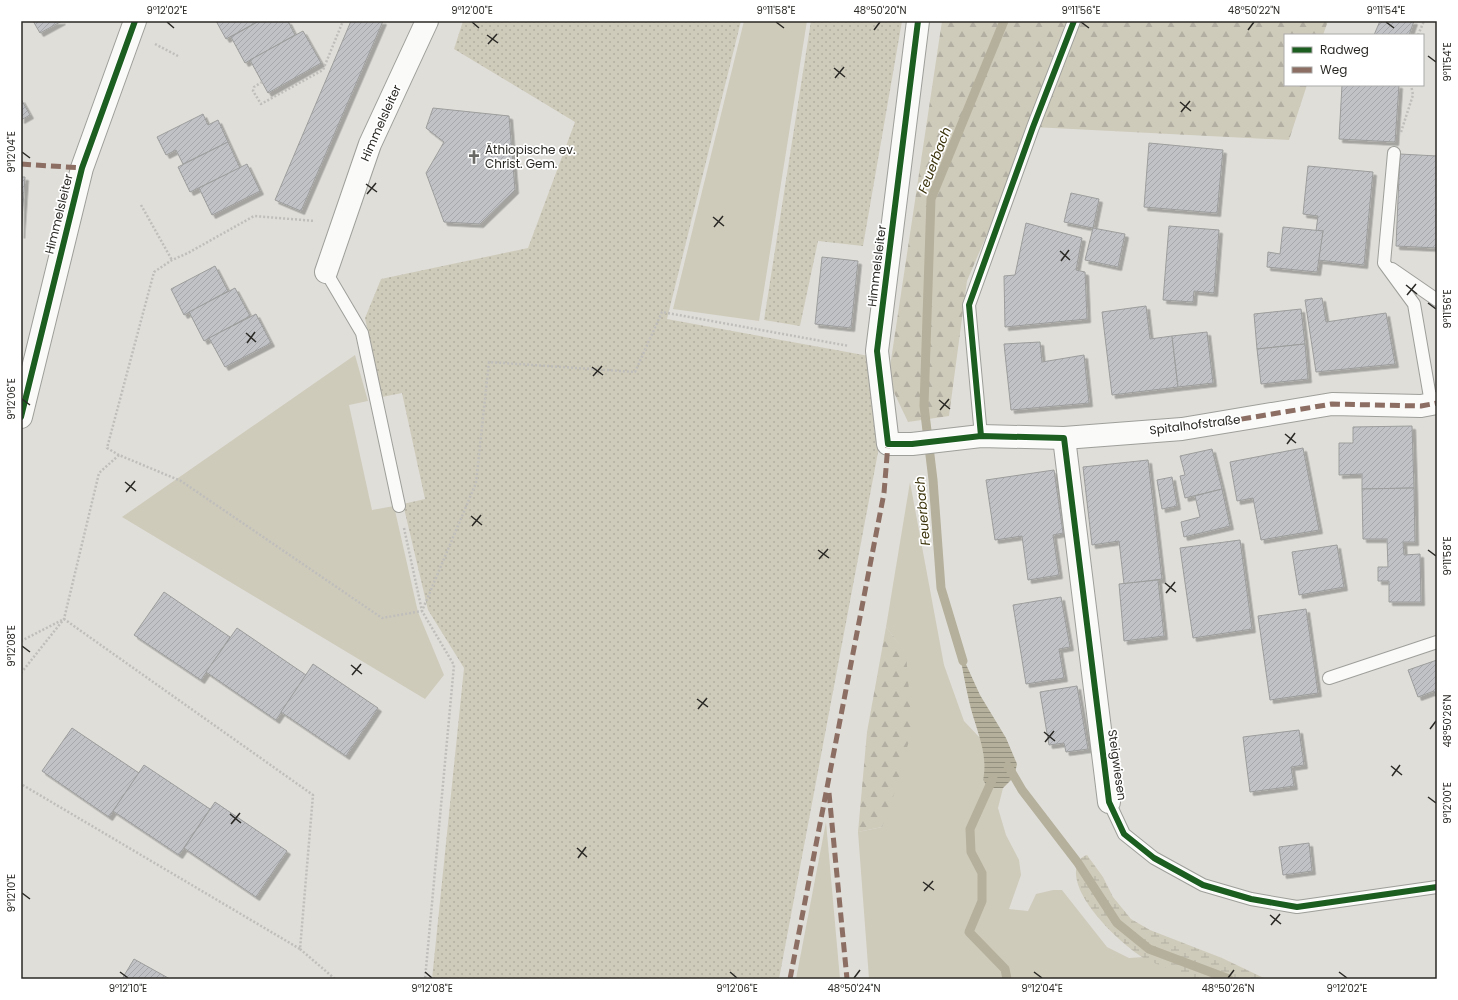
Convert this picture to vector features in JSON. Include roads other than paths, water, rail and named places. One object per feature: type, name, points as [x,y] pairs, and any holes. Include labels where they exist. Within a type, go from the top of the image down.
[{"type":"street","name":"Himmelsleiter","points":[[21,417],[82,168],[135,21]]},
{"type":"street","name":"Himmelsleiter","points":[[326,272],[370,144],[427,21]]},
{"type":"street","name":"Himmelsleiter","points":[[918,21],[877,351],[888,444],[912,444],[958,439]]},
{"type":"street","name":"Spitalhofstraße","points":[[958,439],[981,436],[1064,438],[1182,429],[1332,404],[1421,406],[1434,403]]},
{"type":"street","name":"Steigwiesen","points":[[1064,438],[1109,802]]},
{"type":"lane","points":[[981,436],[969,305],[1033,127],[1074,21]]},
{"type":"lane","points":[[1394,154],[1384,263],[1437,300]]},
{"type":"lane","name":"Spitalhofstraße","points":[[1384,263],[1414,304],[1434,403]]},
{"type":"lane","points":[[326,272],[362,333],[399,506]]},
{"type":"lane","points":[[1329,678],[1437,642]]},
{"type":"lane","name":"Steigwiesen","points":[[1109,802],[1124,834],[1154,858],[1203,885],[1251,899],[1297,907],[1437,887]]},
{"type":"waterway","name":"Feuerbach","points":[[963,661],[941,588],[933,480],[924,406],[931,199],[1004,21]]},
{"type":"waterway","points":[[1008,766],[1022,790],[1078,863],[1117,923],[1149,949],[1229,979]]},
{"type":"waterway","name":"Feuerbach","points":[[993,778],[970,829],[971,852],[982,873],[982,901],[969,932],[1005,969],[1007,979]]},
{"type":"place","name":"Äthiopische ev. Christ. Gem.","points":[[474,157]]}]
